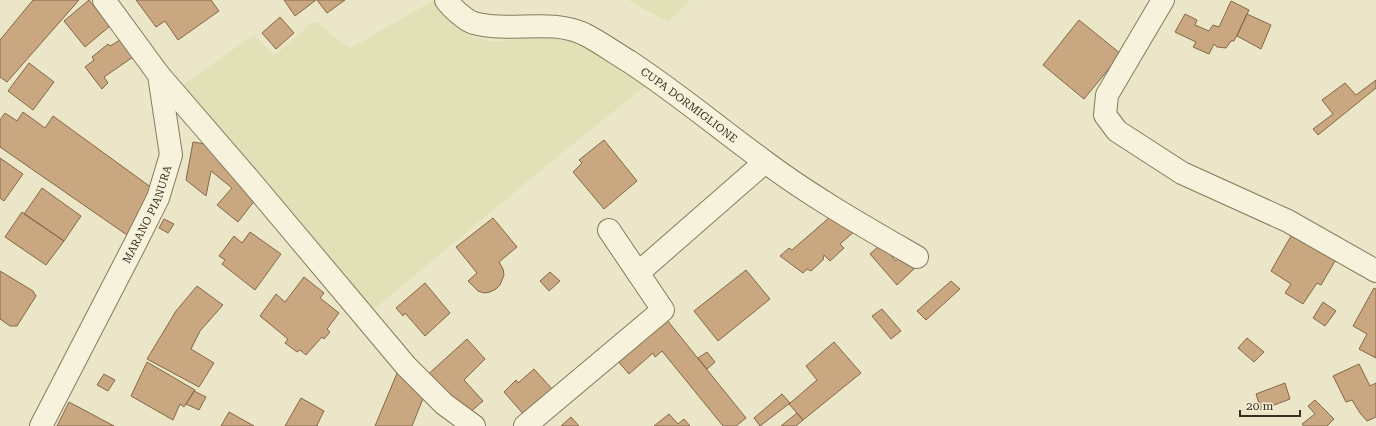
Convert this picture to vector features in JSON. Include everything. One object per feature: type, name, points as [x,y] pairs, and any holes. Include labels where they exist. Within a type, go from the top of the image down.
[{"type":"street","name":"MARANO PIANURA","points":[[41,426],[158,198],[171,155],[159,75],[104,0]]},
{"type":"street","name":"CUPA DORMIGLIONE","points":[[446,0],[450,6],[472,22],[501,26],[559,26],[597,40],[662,83],[765,162],[798,185],[868,229],[917,257]]},
{"type":"street","points":[[1163,0],[1108,95],[1105,115],[1117,131],[1182,173],[1288,221],[1376,271]]},
{"type":"street","points":[[159,75],[406,366],[444,404],[474,426]]},
{"type":"street","points":[[638,273],[765,162]]},
{"type":"street","points":[[525,426],[663,310],[609,230]]},
{"type":"green space","points":[[434,0],[457,26],[468,35],[494,42],[552,35],[572,36],[650,82],[373,310],[181,86],[254,35],[274,56],[313,22],[318,23],[343,44],[351,48]]},
{"type":"green space","points":[[628,0],[690,0],[668,22]]},
{"type":"building","points":[[33,0],[79,0],[7,82],[0,77],[0,40]]},
{"type":"building","points":[[89,0],[110,26],[85,47],[64,21]]},
{"type":"building","points":[[136,0],[211,0],[219,11],[178,40],[165,21],[156,27]]},
{"type":"building","points":[[284,0],[316,0],[295,16]]},
{"type":"building","points":[[317,0],[345,0],[327,13]]},
{"type":"building","points":[[1231,1],[1249,10],[1234,41],[1231,41],[1226,48],[1217,47],[1214,44],[1209,54],[1193,47],[1196,42],[1175,32],[1185,14],[1197,20],[1195,25],[1209,31],[1213,25],[1219,27]]},
{"type":"building","points":[[1247,14],[1271,25],[1261,49],[1237,36]]},
{"type":"building","points":[[280,17],[294,33],[276,49],[262,33]]},
{"type":"building","points":[[1079,20],[1121,54],[1084,99],[1043,65]]},
{"type":"building","points":[[120,40],[133,57],[104,77],[108,83],[102,89],[85,67],[94,60],[92,57],[108,44],[110,46]]},
{"type":"building","points":[[29,63],[54,82],[33,110],[8,91]]},
{"type":"building","points":[[1376,80],[1376,88],[1318,135],[1313,129],[1333,114],[1322,100],[1345,83],[1356,95]]},
{"type":"building","points":[[23,112],[45,128],[53,116],[152,188],[127,235],[0,147],[0,120],[5,113],[17,121]]},
{"type":"building","points":[[604,140],[637,181],[604,209],[573,172],[582,163],[579,160]]},
{"type":"building","points":[[193,142],[211,145],[258,196],[238,222],[217,205],[232,188],[211,171],[206,196],[186,180]]},
{"type":"building","points":[[0,158],[23,174],[4,201],[0,198]]},
{"type":"building","points":[[42,188],[81,216],[64,241],[24,214]]},
{"type":"building","points":[[22,212],[64,241],[46,265],[5,237]]},
{"type":"building","points":[[836,216],[855,231],[840,244],[844,248],[830,261],[824,255],[823,260],[811,271],[807,269],[803,273],[780,256],[789,248],[792,250],[830,217],[833,220]]},
{"type":"building","points":[[493,218],[517,247],[499,262],[503,269],[504,275],[500,285],[490,292],[484,293],[478,291],[468,281],[477,273],[456,247]]},
{"type":"building","points":[[164,219],[174,224],[168,233],[159,228]]},
{"type":"building","points":[[1295,229],[1338,256],[1321,285],[1317,283],[1303,304],[1285,293],[1291,284],[1271,271]]},
{"type":"building","points":[[250,232],[281,254],[255,290],[222,264],[225,260],[219,256],[234,236],[242,243]]},
{"type":"building","points":[[881,244],[896,261],[904,253],[916,267],[897,285],[870,254]]},
{"type":"building","points":[[746,270],[770,299],[718,341],[694,311]]},
{"type":"building","points":[[0,271],[33,291],[36,296],[17,326],[10,326],[0,319]]},
{"type":"building","points":[[550,272],[560,281],[549,291],[540,281]]},
{"type":"building","points":[[304,277],[324,293],[320,298],[339,313],[327,329],[330,332],[324,339],[322,337],[306,355],[300,350],[297,352],[285,343],[288,339],[260,316],[276,294],[285,302]]},
{"type":"building","points":[[951,281],[960,289],[926,320],[917,311]]},
{"type":"building","points":[[425,283],[450,313],[425,336],[405,313],[403,316],[396,308]]},
{"type":"building","points":[[197,286],[223,305],[200,331],[191,349],[214,363],[199,387],[147,359],[176,311]]},
{"type":"building","points":[[1374,288],[1376,289],[1376,358],[1359,349],[1367,334],[1353,326]]},
{"type":"building","points":[[1323,302],[1336,311],[1325,326],[1313,318]]},
{"type":"building","points":[[882,309],[901,331],[891,339],[872,316]]},
{"type":"building","points":[[667,320],[746,418],[736,426],[723,426],[662,351],[655,357],[653,353],[629,374],[617,360]]},
{"type":"building","points":[[1247,338],[1264,352],[1254,362],[1238,348]]},
{"type":"building","points":[[467,339],[485,359],[464,380],[483,401],[468,414],[424,378]]},
{"type":"building","points":[[834,342],[861,373],[803,420],[789,404],[817,380],[806,366]]},
{"type":"building","points":[[707,352],[715,362],[707,369],[698,358]]},
{"type":"building","points":[[147,362],[195,390],[184,407],[180,404],[173,420],[131,396]]},
{"type":"building","points":[[1359,364],[1370,386],[1376,383],[1376,417],[1367,421],[1352,400],[1346,402],[1333,376]]},
{"type":"building","points":[[534,369],[553,390],[525,416],[504,392],[516,380],[518,383]]},
{"type":"building","points":[[398,371],[424,396],[412,426],[375,426]]},
{"type":"building","points":[[104,374],[115,380],[108,391],[97,385]]},
{"type":"building","points":[[1285,383],[1290,399],[1261,410],[1256,394]]},
{"type":"building","points":[[194,391],[206,397],[199,410],[186,404]]},
{"type":"building","points":[[782,394],[790,403],[760,426],[754,418]]},
{"type":"building","points":[[301,398],[324,411],[317,425],[318,426],[285,426]]},
{"type":"building","points":[[1315,400],[1334,419],[1327,426],[1304,426],[1302,424],[1315,414],[1308,406]]},
{"type":"building","points":[[69,402],[114,426],[57,426]]},
{"type":"building","points":[[229,412],[254,426],[221,426]]},
{"type":"building","points":[[797,413],[803,420],[796,426],[781,426]]},
{"type":"building","points":[[669,414],[678,424],[684,419],[690,426],[654,426]]},
{"type":"building","points":[[571,417],[579,426],[561,426]]}]
